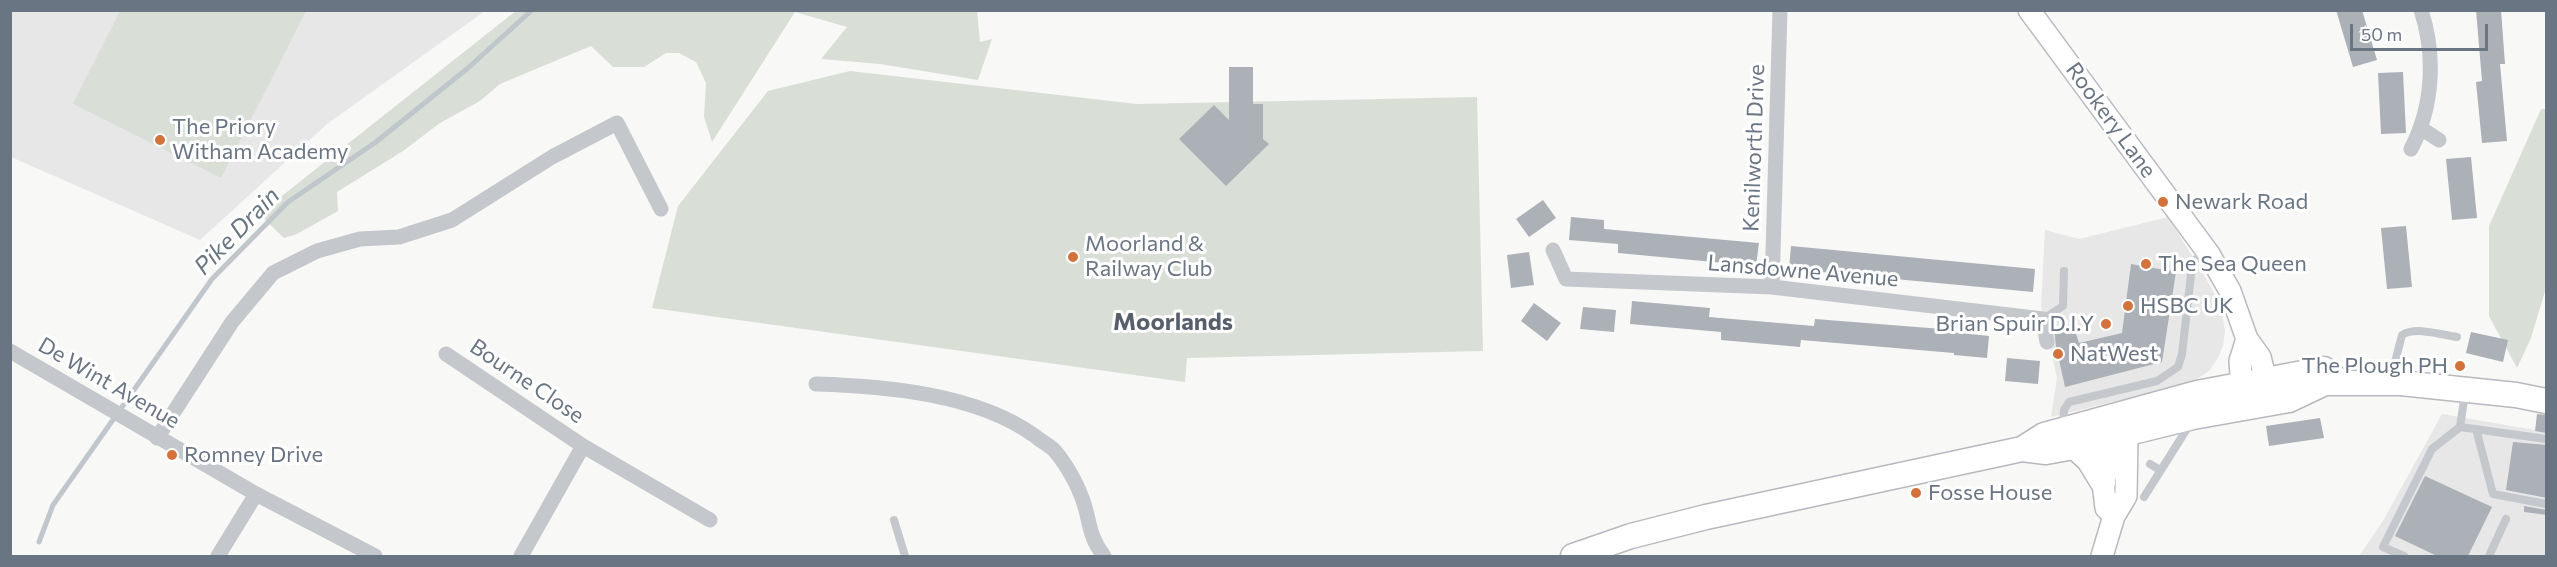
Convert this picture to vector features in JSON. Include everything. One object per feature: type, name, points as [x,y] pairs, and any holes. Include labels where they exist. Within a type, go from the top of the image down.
[{"type":"main road","points":[[2069,442],[2117,426],[2197,393],[2324,369],[2341,382]]},
{"type":"main road","points":[[2117,426],[2193,417],[2289,400],[2325,383],[2341,382],[2394,383],[2465,389],[2547,400]]},
{"type":"main road","points":[[1573,556],[1631,536],[1706,517],[2022,449],[2044,435],[2069,442],[2089,460],[2103,483]]},
{"type":"street","name":"Kenilworth Drive","points":[[1772,287],[1780,10]]},
{"type":"street","name":"Rookery Lane","points":[[2029,10],[2209,254],[2230,291],[2247,339],[2260,357],[2272,403]]},
{"type":"street","points":[[2411,149],[2422,129],[2427,110],[2430,79],[2429,50],[2421,10]]},
{"type":"street","points":[[151,434],[232,322],[273,273],[317,251],[360,238],[399,237],[452,220],[552,157],[617,123],[661,209]]},
{"type":"street","points":[[2422,129],[2439,140]]},
{"type":"street","name":"Lansdowne Avenue","points":[[1552,250],[1566,279],[1772,287],[2043,319]]},
{"type":"street","points":[[2043,319],[2046,342]]},
{"type":"street","points":[[2244,408],[2240,361],[2247,339]]},
{"type":"street","name":"De Wint Avenue","points":[[10,351],[256,494],[375,556]]},
{"type":"street","name":"Bourne Close","points":[[446,354],[583,446],[710,520]]},
{"type":"street","points":[[816,384],[858,385],[899,390],[973,406],[1017,423],[1054,450],[1081,493],[1093,543],[1104,556]]},
{"type":"street","points":[[2114,516],[2106,508],[2103,483],[2117,426]]},
{"type":"street","points":[[2102,556],[2114,516],[2126,496],[2117,426]]},
{"type":"street","name":"Bourne Close","points":[[521,556],[583,446]]},
{"type":"street","points":[[218,556],[256,494]]},
{"type":"lane","points":[[2069,442],[2062,419],[2069,402],[2157,381],[2178,367],[2182,354],[2192,266],[2196,260],[2209,254]]},
{"type":"lane","points":[[2043,319],[2063,306],[2064,271]]},
{"type":"lane","points":[[2394,383],[2395,362],[2402,335],[2407,332],[2419,332],[2457,338]]},
{"type":"lane","points":[[2377,556],[2432,449],[2460,427],[2465,389]]},
{"type":"lane","points":[[2144,497],[2193,417]]},
{"type":"lane","points":[[2460,427],[2547,439]]},
{"type":"lane","points":[[2476,429],[2493,494],[2547,504]]},
{"type":"lane","points":[[2151,464],[2160,470]]},
{"type":"lane","points":[[2489,556],[2506,519]]},
{"type":"lane","points":[[894,520],[905,556]]},
{"type":"lane","points":[[2383,547],[2404,556]]},
{"type":"shaded area","points":[[517,10],[977,11],[980,42],[992,39],[978,80],[880,64],[821,59],[847,27],[795,12],[712,142],[704,117],[706,83],[696,62],[679,53],[666,53],[644,67],[613,67],[591,46],[500,84],[480,101],[440,123],[403,151],[337,192],[338,211],[297,234],[284,238],[259,214]]},
{"type":"shaded area","name":"The Priory Witham Academy","points":[[11,11],[485,11],[327,124],[200,240],[11,157]]},
{"type":"shaded area","points":[[120,11],[306,11],[221,178],[73,104]]},
{"type":"shaded area","name":"Moorland & Railway Club","points":[[850,71],[1137,104],[1477,97],[1483,351],[1187,358],[1185,382],[652,308],[678,206],[768,91]]},
{"type":"shaded area","points":[[2541,109],[2546,109],[2546,288],[2531,338],[2517,368],[2489,316],[2489,226]]},
{"type":"shaded area","points":[[2168,217],[2210,285],[2221,308],[2225,330],[2223,346],[2218,358],[2209,371],[2197,379],[2051,417],[2057,378],[2041,307],[2045,230],[2079,239]]},
{"type":"shaded area","points":[[2442,414],[2546,432],[2546,556],[2359,556],[2383,521]]},
{"type":"building","points":[[2336,10],[2362,10],[2377,60],[2353,67]]},
{"type":"building","points":[[2476,10],[2501,10],[2505,64],[2500,64],[2507,141],[2482,143],[2476,82],[2482,81]]},
{"type":"building","points":[[1229,67],[1253,67],[1253,104],[1263,104],[1263,139],[1269,144],[1226,186],[1179,139],[1214,105],[1229,120]]},
{"type":"building","points":[[2403,72],[2406,133],[2381,134],[2378,73]]},
{"type":"building","points":[[2471,157],[2477,218],[2452,220],[2446,159]]},
{"type":"building","points":[[1543,200],[1556,218],[1529,237],[1516,219]]},
{"type":"building","points":[[1571,217],[1604,220],[1604,229],[1759,243],[1756,266],[1618,253],[1618,244],[1569,240]]},
{"type":"building","points":[[2406,226],[2412,287],[2387,289],[2381,228]]},
{"type":"building","points":[[1791,246],[2035,269],[2033,292],[1789,269]]},
{"type":"building","points":[[1529,252],[1534,285],[1511,288],[1507,255]]},
{"type":"building","points":[[2131,264],[2176,272],[2162,362],[2065,387],[2054,328],[2073,324],[2079,343],[2122,333]]},
{"type":"building","points":[[1632,301],[1710,308],[1709,317],[1814,326],[1815,319],[1942,329],[1942,331],[1989,336],[1987,358],[1801,340],[1800,347],[1721,340],[1721,332],[1630,324]]},
{"type":"building","points":[[1534,303],[1561,323],[1547,341],[1521,321]]},
{"type":"building","points":[[1583,307],[1616,310],[1614,332],[1580,329]]},
{"type":"building","points":[[2471,332],[2508,340],[2503,362],[2466,353]]},
{"type":"building","points":[[2007,358],[2040,361],[2038,384],[2005,381]]},
{"type":"building","points":[[2537,414],[2547,415],[2547,433],[2535,431]]},
{"type":"building","points":[[2320,418],[2324,438],[2269,446],[2266,426]]},
{"type":"building","points":[[2513,442],[2547,445],[2547,498],[2506,490]]},
{"type":"building","points":[[2425,476],[2492,507],[2468,556],[2437,556],[2395,536]]},
{"type":"building","points":[[2524,506],[2547,510],[2547,515],[2524,512]]},
{"type":"waterway","name":"Pike Drain","points":[[39,542],[53,505],[212,279],[288,202],[376,142],[468,68],[532,10]]},
{"type":"place","name":"The Priory Witham Academy","points":[[160,140]]},
{"type":"place","name":"Newark Road","points":[[2163,202]]},
{"type":"place","name":"Moorland & Railway Club","points":[[1073,257]]},
{"type":"place","name":"The Sea Queen","points":[[2146,264]]},
{"type":"place","name":"HSBC UK","points":[[2128,306]]},
{"type":"place","name":"Brian Spuir D.I.Y","points":[[2106,324]]},
{"type":"place","name":"NatWest","points":[[2058,354]]},
{"type":"place","name":"The Plough PH","points":[[2460,366]]},
{"type":"place","name":"Romney Drive","points":[[172,455]]},
{"type":"place","name":"Fosse House","points":[[1916,493]]},
{"type":"district","name":"Moorlands","points":[[1173,322]]}]
